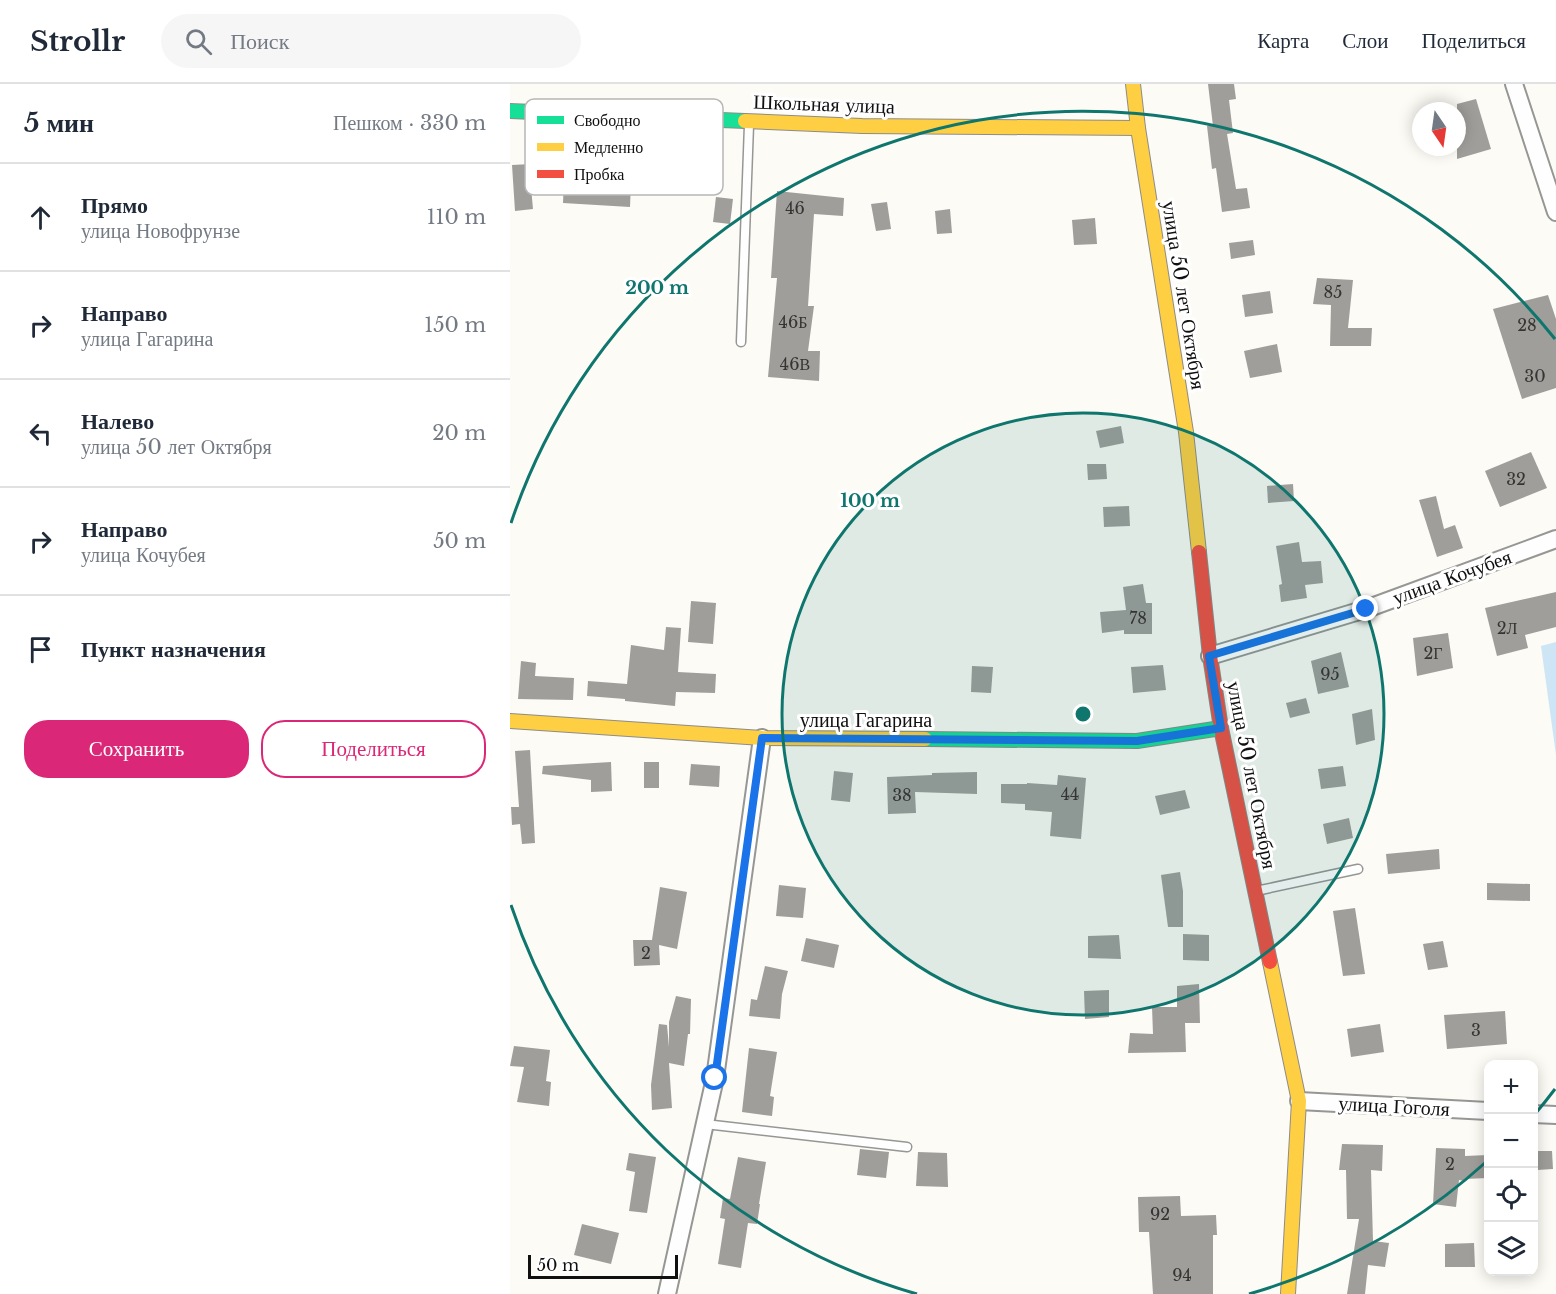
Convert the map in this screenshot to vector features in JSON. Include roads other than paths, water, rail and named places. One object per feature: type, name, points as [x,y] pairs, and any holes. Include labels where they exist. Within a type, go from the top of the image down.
[{"type":"street","name":"улица 50 лет Октября","points":[[1133,84],[1186,432],[1209,656],[1221,728],[1299,1101],[1288,1294]]},
{"type":"street","points":[[1514,84],[1554,201]]},
{"type":"street","name":"Школьная улица","points":[[510,111],[525,112]]},
{"type":"street","name":"Школьная улица","points":[[723,120],[861,126],[1138,128]]},
{"type":"street","name":"улица Кочубея","points":[[1209,656],[1366,609],[1556,538]]},
{"type":"street","name":"улица Гагарина","points":[[510,721],[762,738],[1137,741],[1221,728]]},
{"type":"street","points":[[667,1294],[715,1078],[762,738]]},
{"type":"street","name":"улица Гоголя","points":[[1299,1101],[1484,1111]]},
{"type":"street","points":[[1538,1114],[1556,1115]]},
{"type":"lane","points":[[741,342],[749,121]]},
{"type":"lane","points":[[1255,891],[1358,868]]},
{"type":"lane","points":[[705,1124],[907,1147]]},
{"type":"water","points":[[1556,642],[1556,755],[1541,646]]}]
